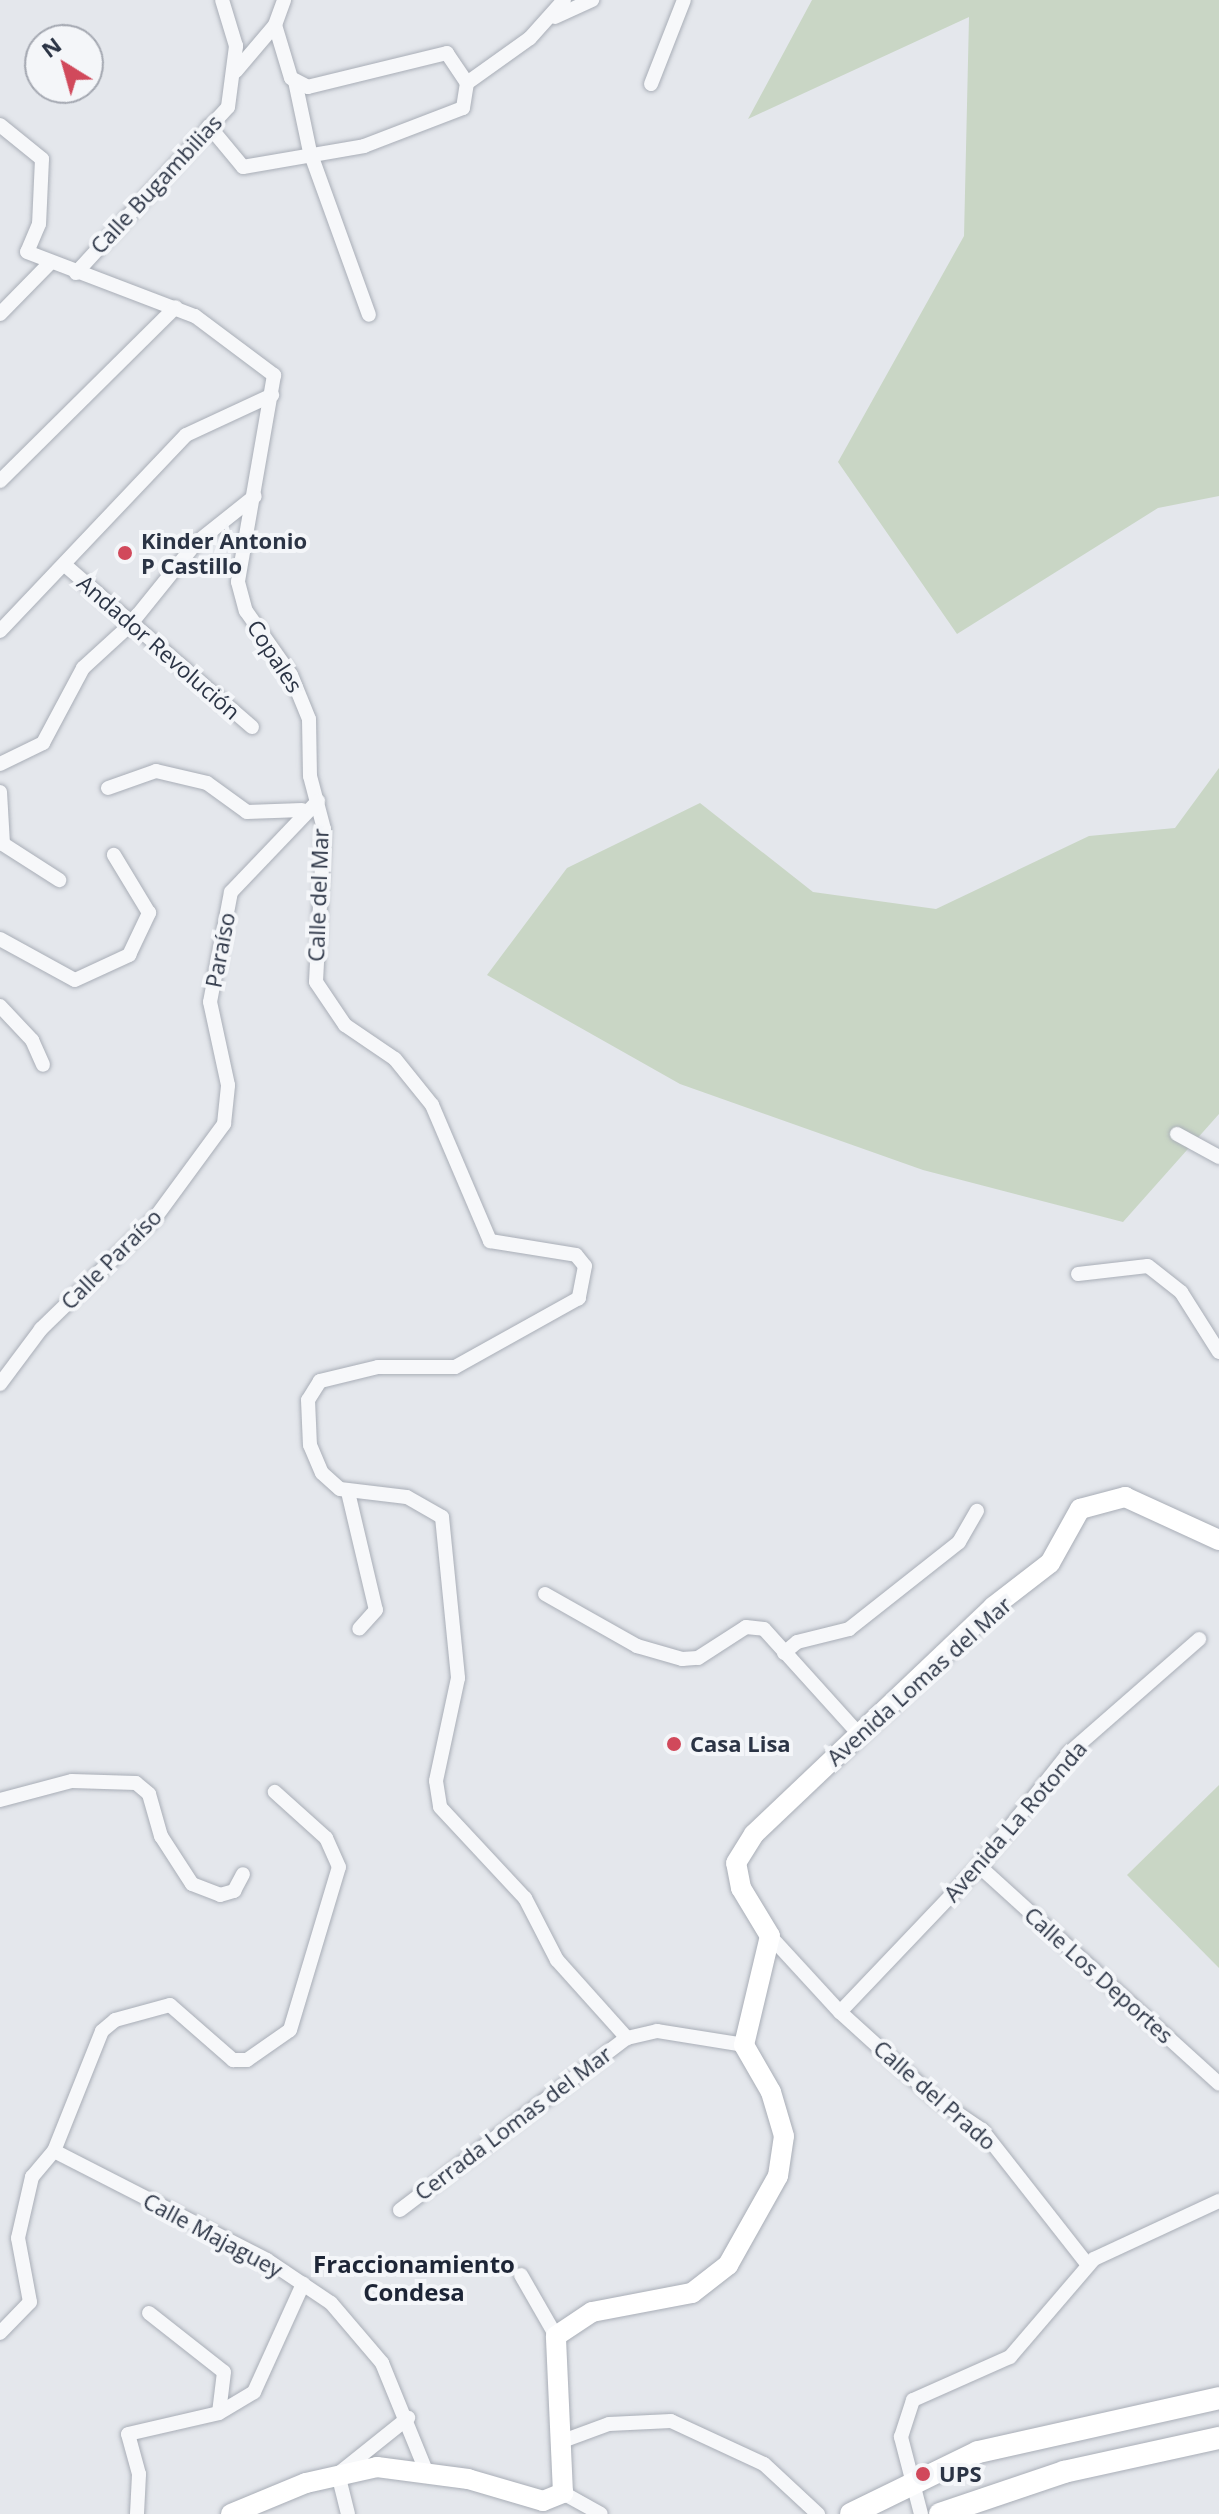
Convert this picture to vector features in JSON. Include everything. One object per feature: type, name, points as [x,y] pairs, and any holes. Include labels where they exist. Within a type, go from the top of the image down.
[{"type":"main road","name":"Avenida Lomas del Mar","points":[[770,1936],[741,1888],[736,1863],[754,1834],[859,1734],[1050,1563],[1080,1509],[1125,1497],[1219,1540]]},
{"type":"main road","points":[[231,2514],[338,2474],[377,2467],[427,2473],[543,2501],[563,2493],[567,2468],[560,2442],[556,2336],[592,2312],[692,2293],[728,2265],[751,2232],[778,2176],[784,2136],[771,2092],[744,2045],[770,1936]]},
{"type":"main road","points":[[851,2514],[908,2482],[978,2452],[1219,2398]]},
{"type":"main road","points":[[940,2514],[1064,2472],[1219,2438]]},
{"type":"street","name":"Calle Bugambilias","points":[[76,273],[228,107],[235,72],[222,0]]},
{"type":"street","points":[[235,72],[275,25],[284,0]]},
{"type":"street","points":[[554,18],[564,0]]},
{"type":"street","points":[[467,83],[554,18],[592,0]]},
{"type":"street","points":[[651,84],[684,0]]},
{"type":"street","points":[[275,25],[295,81],[310,152],[369,315]]},
{"type":"street","points":[[209,126],[243,167],[425,128],[463,108],[467,83],[447,53],[308,87],[295,81]]},
{"type":"street","points":[[0,125],[42,159],[39,224],[27,252],[49,264],[176,307],[274,375],[272,395],[186,435],[66,566],[0,631]]},
{"type":"street","points":[[0,314],[49,264]]},
{"type":"street","points":[[0,481],[176,307]]},
{"type":"street","name":"Copales","points":[[272,395],[238,582],[246,611],[304,699],[310,776]]},
{"type":"street","points":[[0,764],[43,743],[83,668],[129,626],[196,543],[255,496]]},
{"type":"street","name":"Andador Revolución","points":[[66,566],[129,626],[192,670],[252,727]]},
{"type":"street","points":[[108,788],[156,771],[207,783],[247,812],[302,810]]},
{"type":"street","name":"Calle del Mar","points":[[310,776],[324,829],[316,982],[345,1025],[395,1059],[432,1105],[490,1241],[576,1255],[586,1280],[579,1298],[469,1361],[437,1371],[378,1367],[320,1381],[308,1400],[310,1445],[322,1473],[348,1492]]},
{"type":"street","points":[[0,792],[2,845],[59,880]]},
{"type":"street","name":"Paraíso","points":[[228,1085],[210,1002],[231,892],[302,810],[318,801]]},
{"type":"street","points":[[0,939],[75,980],[129,955],[149,913],[114,855]]},
{"type":"street","points":[[0,1006],[32,1040],[43,1065]]},
{"type":"street","name":"Calle Paraíso","points":[[0,1384],[41,1329],[155,1218],[224,1124],[228,1085]]},
{"type":"street","points":[[1177,1134],[1219,1157]]},
{"type":"street","points":[[1078,1274],[1148,1266],[1181,1292],[1219,1352]]},
{"type":"street","points":[[359,1629],[376,1610],[348,1492],[407,1497],[442,1517],[458,1678],[436,1781],[440,1807],[525,1898],[557,1960],[627,2038],[657,2031],[744,2045]]},
{"type":"street","points":[[784,1653],[797,1642],[849,1629],[959,1542],[977,1511]]},
{"type":"street","points":[[545,1594],[637,1646],[682,1659],[698,1658],[746,1627],[764,1629],[859,1734]]},
{"type":"street","name":"Avenida La Rotonda","points":[[840,2012],[979,1866],[1069,1753],[1199,1639]]},
{"type":"street","points":[[0,1800],[72,1781],[136,1783],[149,1794],[161,1836],[192,1884],[220,1895],[234,1891],[243,1874]]},
{"type":"street","points":[[0,2333],[30,2302],[18,2238],[32,2177],[54,2151],[102,2031],[115,2020],[179,2007],[233,2060],[259,2057],[290,2030],[339,1867],[326,1838],[275,1792]]},
{"type":"street","name":"Calle Los Deportes","points":[[979,1866],[1219,2084]]},
{"type":"street","name":"Calle del Prado","points":[[770,1936],[840,2012],[935,2098],[982,2130],[1087,2264]]},
{"type":"street","name":"Cerrada Lomas del Mar","points":[[400,2210],[592,2057],[627,2038]]},
{"type":"street","name":"Calle Majaguey","points":[[54,2151],[303,2284],[331,2303],[382,2363],[408,2418],[427,2473]]},
{"type":"street","points":[[921,2514],[908,2482],[901,2437],[913,2400],[1010,2357],[1087,2264],[1219,2201]]},
{"type":"street","points":[[521,2275],[556,2336]]},
{"type":"street","points":[[137,2514],[139,2474],[128,2434],[226,2410],[254,2392],[303,2284]]},
{"type":"street","points":[[149,2313],[224,2372],[226,2410]]},
{"type":"street","points":[[348,2514],[338,2474],[408,2418]]},
{"type":"street","points":[[560,2442],[609,2424],[671,2421],[764,2464],[818,2514]]},
{"type":"street","points":[[563,2493],[601,2514]]},
{"type":"green space","points":[[812,0],[1219,0],[1219,496],[1158,508],[957,634],[838,462],[964,236],[969,17],[748,119]]},
{"type":"green space","points":[[1219,768],[1219,1114],[1123,1222],[923,1170],[680,1084],[487,975],[567,868],[700,803],[813,892],[936,909],[1089,836],[1175,828]]},
{"type":"green space","points":[[1219,1785],[1219,1968],[1127,1875]]},
{"type":"place","name":"Kinder Antonio P Castillo","points":[[125,553]]},
{"type":"place","name":"Casa Lisa","points":[[674,1744]]},
{"type":"place","name":"UPS","points":[[923,2474]]},
{"type":"district","name":"Fraccionamiento Condesa","points":[[414,2278]]}]
